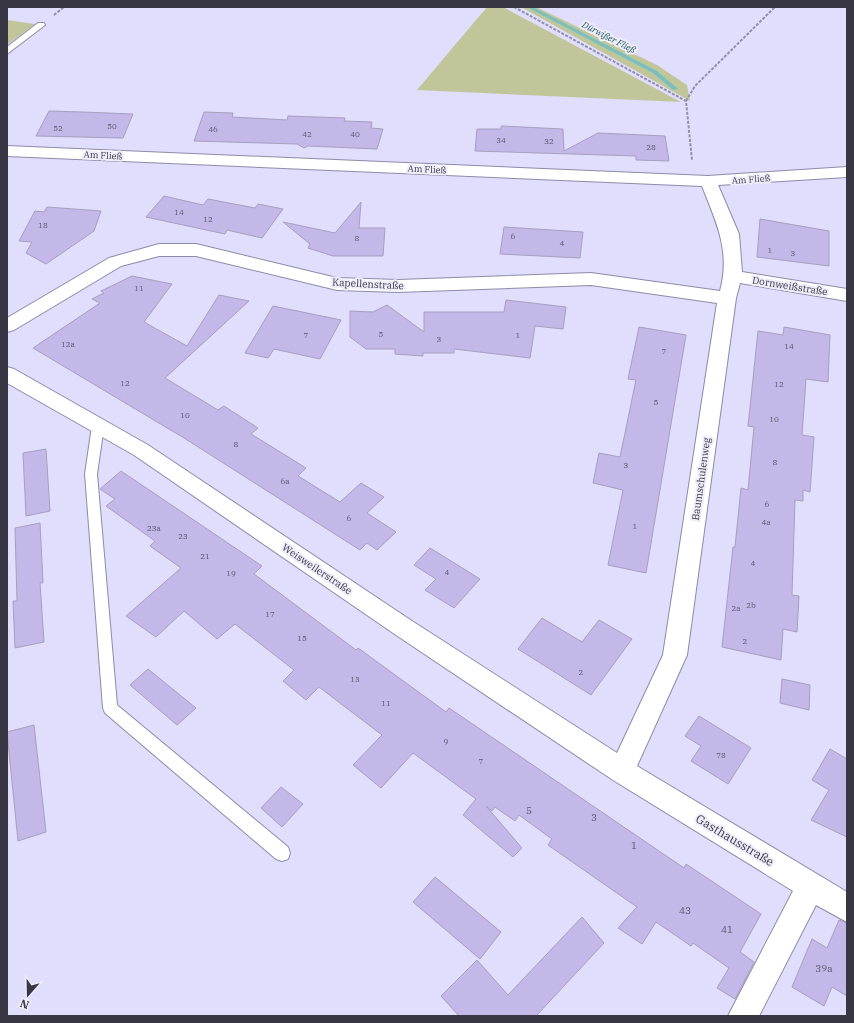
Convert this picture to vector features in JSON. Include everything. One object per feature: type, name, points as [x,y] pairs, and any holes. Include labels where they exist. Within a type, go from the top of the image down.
[{"type":"street","name":"Am Fließ","points":[[7,150],[701,181],[847,172]]},
{"type":"street","name":"Baumschulenweg","points":[[622,771],[675,655],[727,298],[734,276],[730,234],[701,181]]},
{"type":"street","name":"Kapellenstraße","points":[[7,326],[115,262],[159,250],[196,250],[337,284],[398,286],[591,279],[727,298]]},
{"type":"street","name":"Dornweißstraße","points":[[734,276],[847,295]]},
{"type":"street","name":"Weisweilerstraße","points":[[7,374],[141,450],[404,628],[622,771]]},
{"type":"street","name":"Gasthausstraße","points":[[622,771],[847,908]]},
{"type":"street","points":[[743,1016],[811,886]]},
{"type":"lane","points":[[7,50],[41,25]]},
{"type":"lane","points":[[98,426],[92,474],[110,708],[282,854]]},
{"type":"path","points":[[514,7],[686,101]]},
{"type":"path","points":[[701,181],[686,101],[695,86],[775,7]]},
{"type":"green space","points":[[487,7],[503,7],[681,102],[417,90]]},
{"type":"green space","points":[[521,7],[536,7],[657,65],[687,85],[690,101]]},
{"type":"green space","points":[[7,20],[35,24],[7,45]]},
{"type":"building","points":[[49,111],[133,114],[123,138],[36,136]]},
{"type":"building","points":[[204,112],[233,113],[232,117],[287,120],[288,116],[345,118],[344,121],[372,122],[371,128],[383,129],[377,149],[308,146],[304,148],[297,144],[194,141]]},
{"type":"building","points":[[501,126],[563,129],[564,151],[598,133],[665,136],[669,161],[636,160],[636,156],[475,151],[477,129],[501,129]]},
{"type":"building","points":[[164,196],[203,205],[208,199],[255,208],[258,204],[283,209],[262,238],[227,230],[225,234],[146,217]]},
{"type":"building","points":[[361,202],[359,228],[385,228],[383,256],[333,256],[308,248],[310,244],[283,222],[335,233]]},
{"type":"building","points":[[47,207],[101,211],[94,231],[46,264],[26,253],[32,242],[19,241],[35,211],[44,212]]},
{"type":"building","points":[[760,219],[829,231],[829,266],[757,257]]},
{"type":"building","points":[[504,227],[583,232],[580,258],[500,254]]},
{"type":"building","points":[[132,276],[172,284],[144,322],[187,346],[219,295],[249,301],[165,378],[218,410],[224,406],[258,428],[251,434],[306,468],[298,476],[340,502],[361,483],[384,497],[367,513],[396,532],[377,550],[367,543],[360,550],[184,438],[33,348],[100,303],[92,299],[104,293],[101,291]]},
{"type":"building","points":[[506,300],[566,307],[563,329],[535,326],[530,358],[454,349],[454,353],[423,353],[423,356],[395,354],[395,349],[366,349],[350,337],[350,311],[373,312],[387,305],[424,332],[424,312],[504,312]]},
{"type":"building","points":[[273,306],[341,320],[320,359],[274,349],[268,358],[245,353]]},
{"type":"building","points":[[639,327],[686,335],[646,573],[608,565],[623,490],[593,483],[599,453],[620,457],[636,380],[628,379]]},
{"type":"building","points":[[784,327],[830,335],[828,382],[806,379],[802,435],[814,437],[810,492],[803,490],[803,501],[795,500],[792,595],[799,596],[797,632],[783,629],[781,660],[722,647],[741,488],[748,490],[754,427],[748,426],[758,331],[783,335]]},
{"type":"building","points":[[46,449],[50,511],[26,516],[23,453]]},
{"type":"building","points":[[121,471],[262,566],[254,574],[356,650],[358,648],[446,712],[449,708],[684,868],[686,864],[761,914],[740,952],[754,962],[735,999],[717,988],[729,968],[693,943],[691,946],[656,922],[642,944],[618,928],[637,907],[548,845],[552,839],[519,815],[515,821],[495,807],[492,811],[486,806],[522,848],[513,857],[463,815],[476,799],[413,753],[381,788],[353,765],[382,735],[319,687],[306,700],[283,681],[294,670],[235,624],[217,639],[184,611],[156,637],[126,616],[181,568],[150,546],[155,541],[106,506],[115,499],[100,489]]},
{"type":"building","points":[[40,523],[43,583],[40,583],[44,642],[15,648],[13,601],[17,601],[15,528]]},
{"type":"building","points":[[430,548],[480,579],[454,608],[425,590],[436,579],[414,565]]},
{"type":"building","points":[[542,618],[582,642],[599,620],[632,639],[591,695],[518,649]]},
{"type":"building","points":[[148,669],[196,708],[177,725],[130,685]]},
{"type":"building","points":[[782,679],[810,685],[809,710],[780,703]]},
{"type":"building","points":[[699,716],[751,748],[728,784],[691,761],[701,746],[685,736]]},
{"type":"building","points":[[34,725],[46,832],[18,841],[7,732]]},
{"type":"building","points":[[830,749],[847,759],[847,837],[811,820],[829,790],[812,780]]},
{"type":"building","points":[[281,787],[303,804],[282,827],[261,808]]},
{"type":"building","points":[[435,877],[501,932],[480,959],[413,902]]},
{"type":"building","points":[[582,917],[604,943],[536,1016],[459,1016],[441,996],[477,960],[508,995]]},
{"type":"building","points":[[839,920],[847,923],[847,996],[832,987],[824,1006],[792,987],[812,939],[827,948]]},
{"type":"waterway","name":"Dürwißer Fließ","points":[[529,7],[655,72],[675,89]]}]
